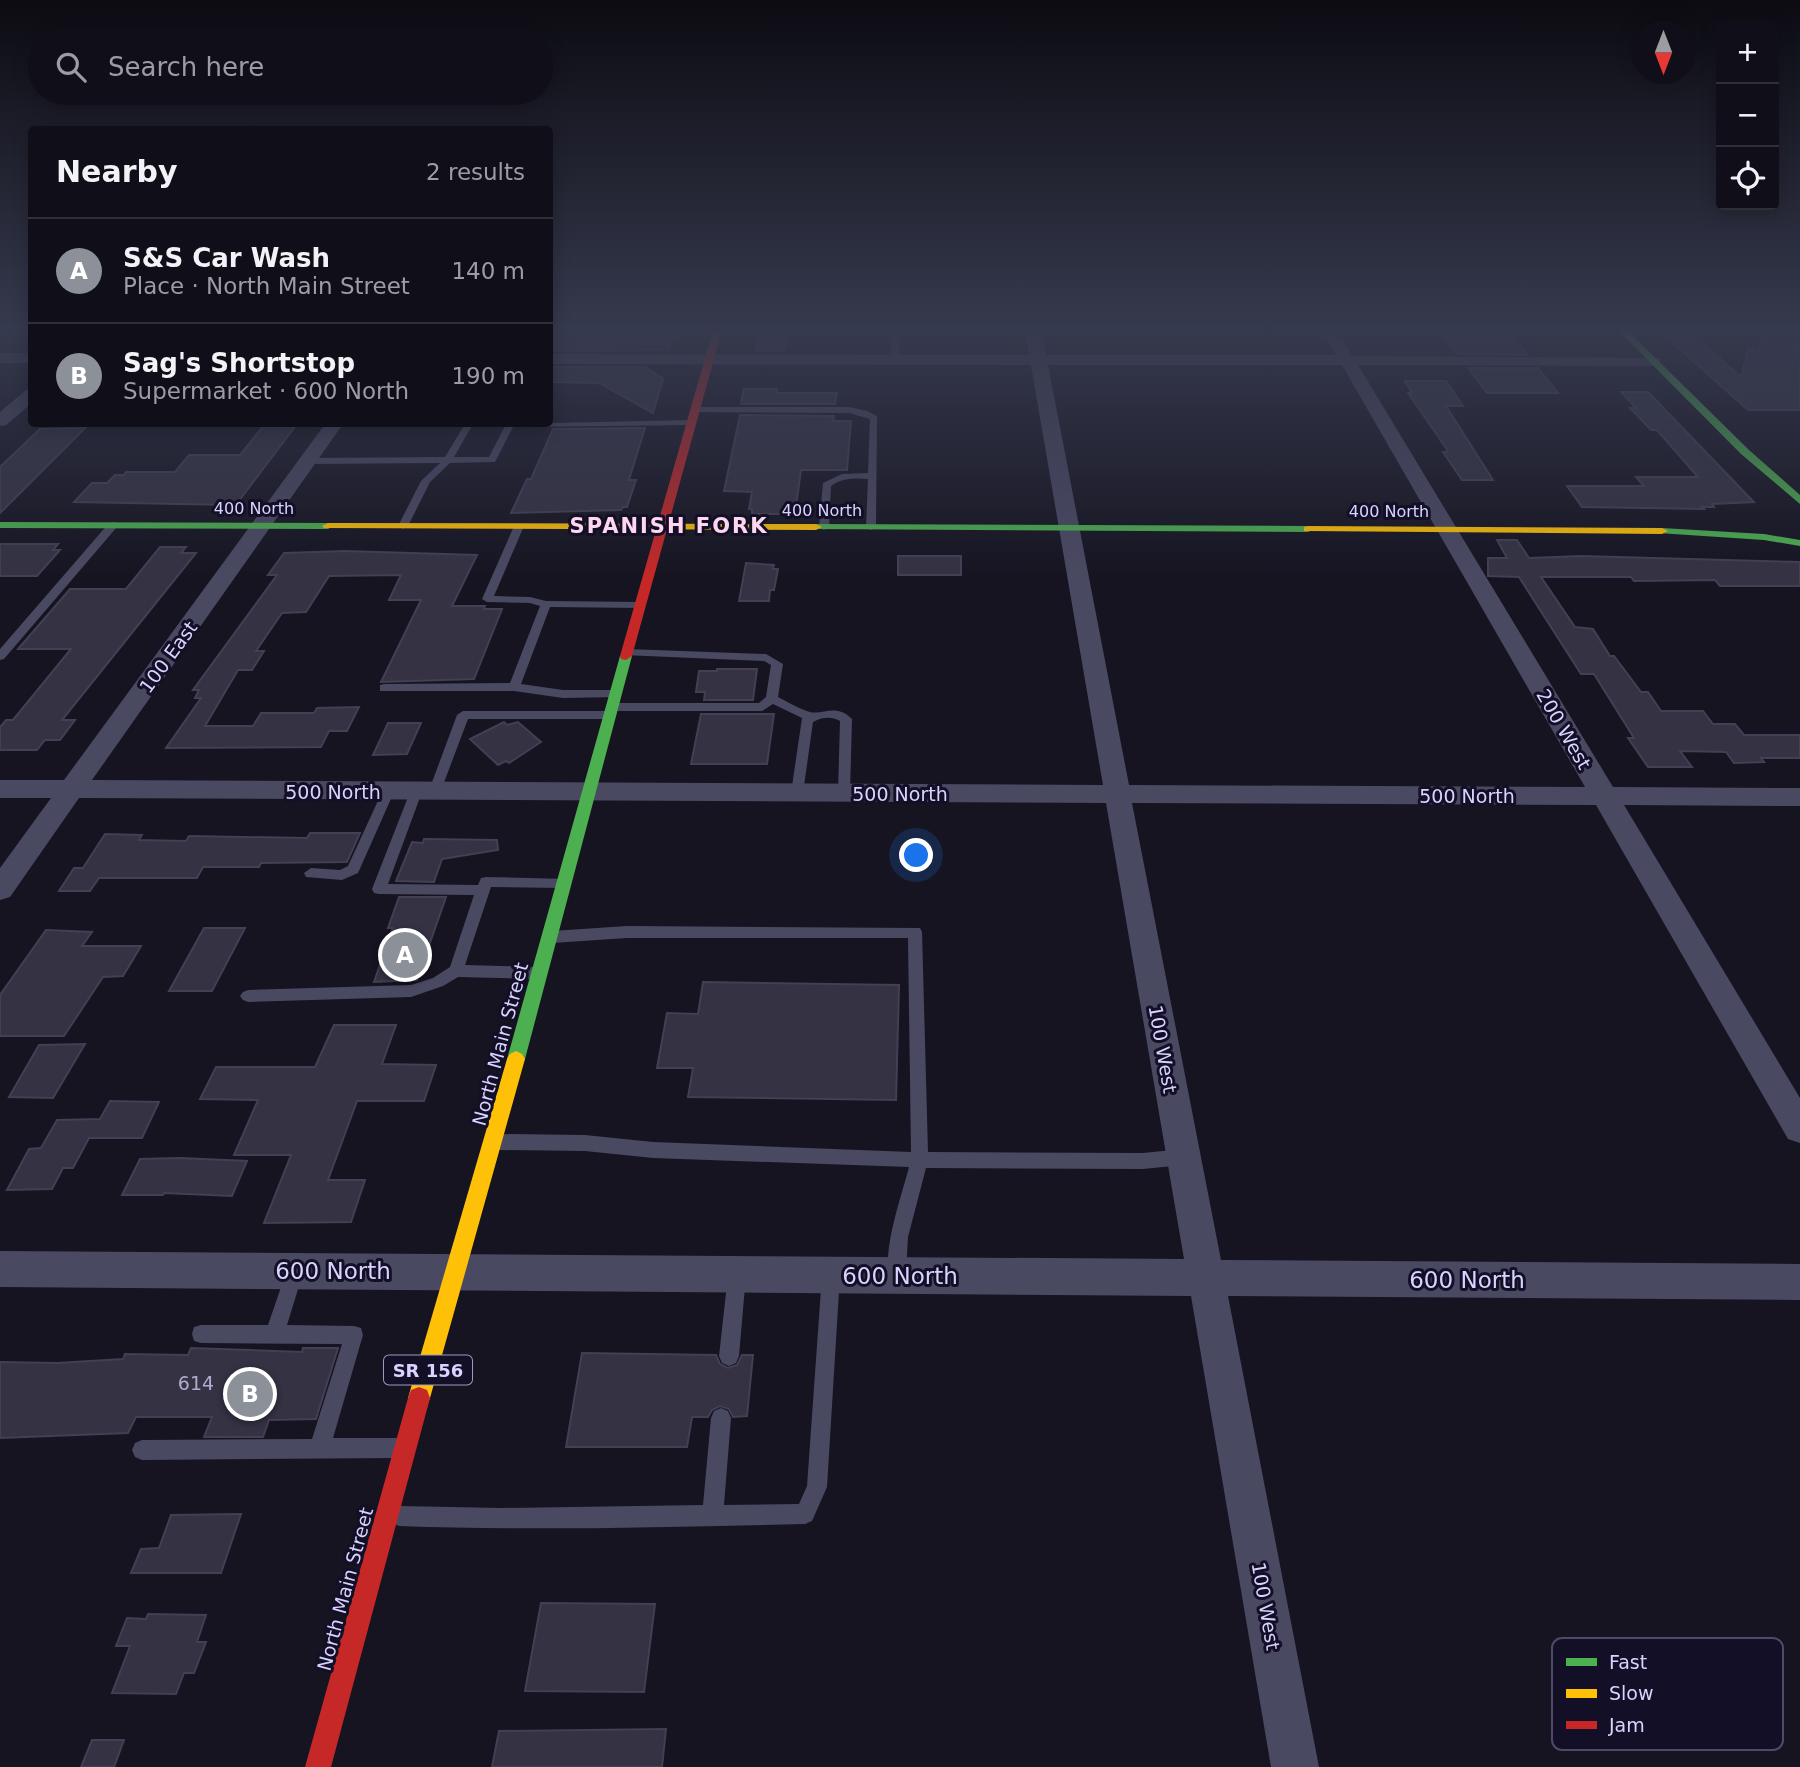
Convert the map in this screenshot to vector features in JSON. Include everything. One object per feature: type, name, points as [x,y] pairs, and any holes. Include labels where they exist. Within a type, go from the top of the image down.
[{"type":"main road","name":"North Main Street","points":[[318,1767],[454,1272],[541,973],[588,792],[694,412]]},
{"type":"main road","points":[[1705,412],[1758,465],[1800,501]]},
{"type":"main road","points":[[1784,485],[1800,493]]},
{"type":"main road","name":"400 North","points":[[0,525],[1447,528],[1643,530],[1763,537],[1800,543]]},
{"type":"main road","name":"400 North","points":[[1643,530],[1716,526],[1800,527]]},
{"type":"street","name":"100 West","points":[[1047,412],[1295,1767]]},
{"type":"street","name":"200 West","points":[[1378,412],[1800,1128]]},
{"type":"street","name":"100 East","points":[[0,889],[332,427]]},
{"type":"street","name":"500 North","points":[[0,789],[1800,797]]},
{"type":"street","name":"600 North","points":[[0,1269],[1800,1282]]},
{"type":"lane","points":[[553,422],[794,412]]},
{"type":"lane","points":[[861,412],[874,418],[871,527]]},
{"type":"lane","points":[[402,526],[426,481],[447,460],[467,427]]},
{"type":"lane","points":[[308,461],[492,460],[508,427]]},
{"type":"lane","points":[[824,527],[827,485],[832,480],[846,476],[873,477]]},
{"type":"lane","points":[[0,656],[113,525]]},
{"type":"lane","points":[[519,526],[487,599],[530,600],[546,604],[640,605]]},
{"type":"lane","points":[[514,687],[546,604]]},
{"type":"lane","points":[[483,890],[379,889],[463,715],[613,706],[762,707],[772,699],[777,664],[766,658],[627,653]]},
{"type":"lane","points":[[384,688],[514,687],[563,694],[613,706]]},
{"type":"lane","points":[[772,699],[811,717]]},
{"type":"lane","points":[[797,793],[807,720],[815,714],[838,714],[846,719],[844,793]]},
{"type":"lane","points":[[311,873],[342,875],[353,869],[388,792]]},
{"type":"lane","points":[[456,971],[486,882],[565,883]]},
{"type":"lane","points":[[551,937],[627,932],[915,932],[919,1160],[899,1237],[897,1276]]},
{"type":"lane","points":[[248,996],[411,991],[438,982],[456,971],[541,973]]},
{"type":"lane","points":[[494,1142],[586,1143],[653,1150],[919,1160],[1143,1161],[1183,1157]]},
{"type":"lane","points":[[274,1335],[295,1271]]},
{"type":"lane","points":[[729,1356],[737,1275]]},
{"type":"lane","points":[[387,1516],[501,1519],[805,1514],[817,1487],[831,1275]]},
{"type":"lane","points":[[201,1334],[354,1335],[319,1450]]},
{"type":"lane","points":[[712,1517],[721,1418]]},
{"type":"lane","points":[[142,1450],[406,1448]]},
{"type":"building","points":[[1421,412],[1450,412],[1493,480],[1462,480],[1443,452],[1448,452]]},
{"type":"building","points":[[1634,412],[1668,412],[1754,502],[1712,504],[1714,507],[1702,507],[1704,509],[1582,507],[1567,486],[1644,486],[1636,477],[1698,477],[1657,430],[1651,430]]},
{"type":"building","points":[[740,415],[834,416],[833,421],[851,421],[847,470],[801,470],[795,514],[752,514],[752,509],[749,509],[752,492],[724,491]]},
{"type":"building","points":[[263,427],[295,427],[233,505],[74,502],[92,483],[107,483],[115,475],[124,475],[126,472],[175,472],[189,455],[240,455]]},
{"type":"building","points":[[85,428],[0,513],[0,467],[40,429]]},
{"type":"building","points":[[645,428],[629,480],[636,480],[627,507],[621,510],[511,513],[527,479],[531,479],[553,429]]},
{"type":"building","points":[[1497,540],[1517,540],[1529,558],[1581,556],[1800,562],[1800,586],[1720,586],[1715,580],[1634,581],[1631,577],[1541,577],[1575,627],[1593,629],[1610,656],[1614,656],[1641,692],[1648,692],[1661,711],[1703,711],[1713,724],[1735,724],[1744,735],[1800,735],[1800,758],[1761,758],[1764,762],[1734,763],[1726,752],[1680,751],[1692,767],[1648,767],[1628,738],[1634,738],[1594,674],[1581,674],[1519,577],[1488,576],[1488,558],[1507,558]]},
{"type":"building","points":[[0,544],[58,544],[53,550],[60,550],[37,576],[0,576]]},
{"type":"building","points":[[160,547],[186,547],[181,553],[196,553],[62,720],[75,720],[60,740],[45,740],[37,750],[0,750],[0,727],[6,720],[13,720],[71,649],[18,649],[70,589],[126,589]]},
{"type":"building","points":[[345,551],[477,555],[452,606],[502,609],[474,679],[381,682],[421,600],[389,600],[401,575],[329,576],[306,612],[282,613],[256,651],[264,651],[252,670],[238,670],[205,726],[253,726],[261,713],[314,713],[317,708],[359,707],[347,731],[329,731],[321,747],[166,748],[201,698],[195,698],[199,690],[193,690],[277,575],[268,575],[284,553]]},
{"type":"building","points":[[898,556],[961,556],[961,575],[898,575]]},
{"type":"building","points":[[746,563],[774,565],[773,569],[778,569],[769,601],[739,601]]},
{"type":"building","points":[[757,669],[753,700],[704,700],[705,692],[696,692],[699,671]]},
{"type":"building","points":[[701,714],[774,714],[767,764],[691,764]]},
{"type":"building","points":[[504,722],[507,725],[518,722],[541,742],[509,763],[506,761],[498,765],[470,739]]},
{"type":"building","points":[[388,723],[421,723],[407,754],[373,755]]},
{"type":"building","points":[[310,833],[360,833],[347,862],[203,867],[197,878],[99,878],[90,891],[59,891],[74,868],[83,868],[105,834],[142,835],[139,840],[186,841],[189,836],[307,838]]},
{"type":"building","points":[[424,839],[497,840],[498,850],[442,859],[434,882],[396,881],[412,842],[423,843]]},
{"type":"building","points":[[399,897],[446,897],[417,980],[374,982],[393,928],[388,928]]},
{"type":"building","points":[[204,928],[245,928],[212,991],[169,991]]},
{"type":"building","points":[[46,930],[92,932],[82,946],[141,946],[123,976],[103,977],[64,1036],[0,1036],[0,995]]},
{"type":"building","points":[[703,982],[899,985],[896,1100],[688,1097],[693,1068],[657,1068],[667,1013],[698,1014]]},
{"type":"building","points":[[334,1025],[396,1025],[382,1064],[436,1065],[424,1101],[357,1101],[328,1180],[365,1180],[351,1222],[264,1223],[291,1155],[234,1155],[258,1100],[200,1099],[216,1067],[315,1067]]},
{"type":"building","points":[[85,1044],[53,1098],[9,1097],[39,1045]]},
{"type":"building","points":[[110,1101],[159,1102],[142,1138],[89,1138],[73,1168],[63,1168],[52,1189],[7,1190],[29,1149],[41,1148],[57,1120],[100,1119]]},
{"type":"building","points":[[140,1159],[247,1161],[232,1196],[164,1193],[122,1195]]},
{"type":"building","points":[[191,1348],[302,1352],[303,1348],[338,1348],[316,1419],[269,1420],[263,1437],[204,1437],[212,1417],[136,1417],[128,1433],[0,1438],[0,1362],[57,1363],[123,1359],[125,1354],[188,1355]]},
{"type":"building","points":[[582,1353],[716,1355],[720,1364],[728,1368],[737,1365],[742,1355],[753,1355],[747,1416],[733,1417],[729,1409],[720,1406],[712,1410],[708,1417],[692,1417],[687,1447],[566,1447]]},
{"type":"building","points":[[241,1514],[221,1573],[131,1573],[141,1549],[159,1548],[171,1515]]},
{"type":"building","points":[[541,1603],[655,1604],[644,1692],[525,1691]]},
{"type":"building","points":[[148,1614],[206,1615],[197,1642],[206,1642],[194,1673],[184,1673],[176,1694],[112,1693],[130,1646],[116,1646],[127,1618],[146,1619]]},
{"type":"building","points":[[666,1729],[662,1767],[492,1767],[499,1731]]},
{"type":"building","points":[[92,1740],[124,1740],[114,1767],[81,1767]]},
{"type":"traffic: fast","points":[[1705,412],[1800,501]]},
{"type":"traffic: fast","points":[[0,525],[328,526]]},
{"type":"traffic: fast","points":[[816,527],[1308,529]]},
{"type":"traffic: fast","points":[[1662,531],[1764,537],[1800,543]]},
{"type":"traffic: fast","points":[[516,1059],[626,656]]},
{"type":"traffic: slow","points":[[328,526],[816,527]]},
{"type":"traffic: slow","points":[[1308,529],[1662,531]]},
{"type":"traffic: slow","points":[[419,1398],[516,1059]]},
{"type":"traffic: jam","points":[[626,656],[695,412]]},
{"type":"traffic: jam","points":[[318,1767],[419,1398]]},
{"type":"place","name":"S&S Car Wash","points":[[405,955]]},
{"type":"place","name":"Sag's Shortstop","points":[[250,1394]]},
{"type":"district","name":"SPANISH FORK","points":[[669,526]]}]
